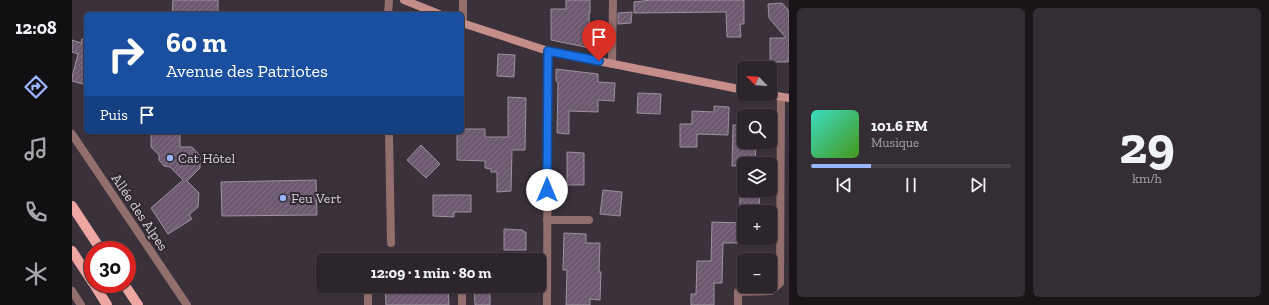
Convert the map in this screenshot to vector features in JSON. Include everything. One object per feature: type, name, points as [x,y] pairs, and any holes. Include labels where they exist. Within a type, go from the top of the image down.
[{"type":"main road","points":[[72,206],[95,241]]},
{"type":"main road","points":[[72,250],[84,269]]},
{"type":"main road","points":[[99,293],[107,305]]},
{"type":"main road","points":[[130,293],[138,305]]},
{"type":"street","points":[[388,12],[389,0]]},
{"type":"street","points":[[404,0],[434,12]]},
{"type":"street","points":[[462,0],[462,12]]},
{"type":"street","points":[[612,64],[613,0]]},
{"type":"street","points":[[464,24],[548,51],[737,89]]},
{"type":"street","points":[[547,305],[548,51]]},
{"type":"street","points":[[738,305],[738,292],[770,291],[780,283],[785,98]]},
{"type":"street","name":"Allée des Alpes","points":[[72,134],[187,305]]},
{"type":"street","points":[[389,134],[391,243]]},
{"type":"street","points":[[547,220],[589,220]]},
{"type":"street","points":[[72,290],[81,305]]},
{"type":"street","points":[[368,293],[368,305]]},
{"type":"street","points":[[462,293],[462,305]]},
{"type":"building","points":[[173,0],[218,0],[218,12],[172,12]]},
{"type":"building","points":[[566,0],[590,0],[590,48],[551,40],[551,9],[566,9]]},
{"type":"building","points":[[651,0],[744,0],[744,24],[740,24],[741,37],[727,37],[726,12],[634,13],[634,2]]},
{"type":"building","points":[[782,3],[789,11],[788,62],[770,61],[770,38],[786,38],[769,18],[768,4]]},
{"type":"building","points":[[632,12],[631,23],[618,24],[618,13]]},
{"type":"building","points":[[82,39],[84,39],[84,84],[72,81],[78,54],[72,52],[72,40],[81,43]]},
{"type":"building","points":[[498,54],[515,55],[514,77],[497,76]]},
{"type":"building","points":[[556,69],[598,74],[598,82],[615,83],[614,101],[598,100],[598,112],[569,111],[569,134],[557,133],[558,82],[556,81]]},
{"type":"building","points":[[638,93],[661,94],[660,114],[637,113]]},
{"type":"building","points":[[508,97],[526,98],[525,150],[512,150],[511,191],[497,192],[497,172],[491,172],[491,169],[485,168],[485,161],[457,160],[457,134],[464,134],[464,129],[485,129],[485,137],[508,137]]},
{"type":"building","points":[[714,106],[729,107],[728,135],[697,134],[697,147],[680,147],[680,124],[692,124],[692,111],[714,112]]},
{"type":"building","points":[[733,125],[737,125],[737,149],[756,149],[755,157],[737,157],[737,166],[732,166]]},
{"type":"building","points":[[151,134],[180,134],[180,147],[192,147],[200,156],[200,168],[187,181],[199,193],[198,207],[189,215],[192,219],[168,234],[151,208],[183,180],[170,167],[164,166],[159,160],[159,155],[151,147]]},
{"type":"building","points":[[421,145],[440,164],[426,178],[407,160]]},
{"type":"building","points":[[567,152],[584,153],[584,185],[567,185]]},
{"type":"building","name":"Feu Vert","points":[[316,180],[317,215],[222,216],[221,182]]},
{"type":"building","points":[[603,190],[622,192],[620,216],[600,214]]},
{"type":"building","points":[[433,195],[471,195],[471,212],[454,212],[454,217],[433,216]]},
{"type":"building","points":[[740,197],[760,197],[759,205],[740,205]]},
{"type":"building","points":[[712,222],[737,223],[737,243],[723,243],[722,283],[714,283],[714,305],[691,305],[691,294],[696,294],[697,261],[711,261]]},
{"type":"building","points":[[504,229],[523,230],[523,232],[526,232],[526,250],[504,250]]},
{"type":"building","points":[[564,233],[586,234],[586,243],[600,243],[600,300],[590,299],[590,305],[566,305],[567,270],[563,270]]},
{"type":"building","points":[[385,293],[448,293],[449,305],[386,305]]},
{"type":"building","points":[[474,293],[490,293],[490,305],[475,305]]},
{"type":"place","name":"Cat Hôtel","points":[[170,158]]},
{"type":"place","name":"Feu Vert","points":[[283,198]]},
{"type":"route","points":[[547,190],[548,51],[599,61]]}]
